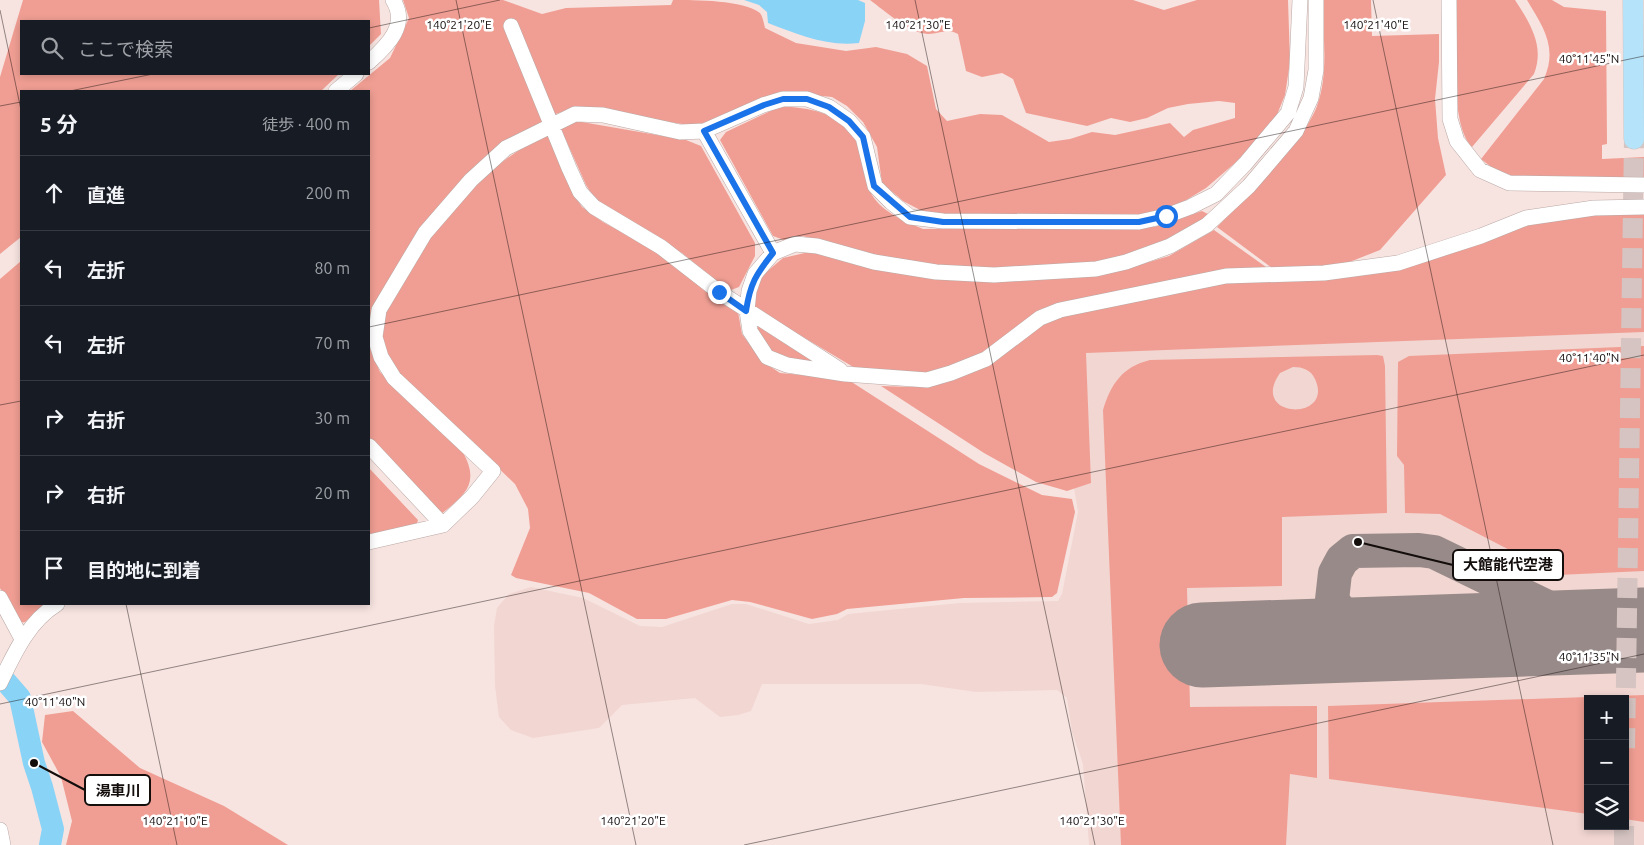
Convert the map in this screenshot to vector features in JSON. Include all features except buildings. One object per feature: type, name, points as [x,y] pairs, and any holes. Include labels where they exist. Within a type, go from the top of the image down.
[{"type":"main road","points":[[1633,0],[1634,139]]},
{"type":"street","points":[[370,61],[385,48],[399,25],[398,7],[393,0]]},
{"type":"street","points":[[370,542],[443,525],[472,497],[493,471],[394,378],[381,357],[372,337],[379,310],[425,233],[471,180],[506,148],[550,124],[575,114],[603,116],[680,132],[704,131],[764,105],[783,99],[807,99],[829,107],[849,121],[863,137],[874,186],[910,217],[943,222],[1139,222],[1166,216],[1216,194],[1245,164],[1288,113],[1296,87],[1300,0]]},
{"type":"street","points":[[1316,0],[1316,70],[1311,98],[1296,131],[1249,186],[1207,225],[1170,246],[1126,262],[1096,269],[994,275],[936,272],[874,262],[817,246],[795,244],[773,253],[755,274],[749,291],[746,311],[750,331],[767,357],[787,365],[845,374],[927,380],[986,359],[1040,318],[1060,310],[1226,276],[1324,273],[1398,263],[1481,236],[1526,218],[1594,208],[1644,207]]},
{"type":"street","points":[[1449,0],[1450,119],[1457,141],[1480,170],[1509,183],[1644,185]]},
{"type":"street","points":[[510,26],[580,192],[594,207],[673,255],[746,311],[845,374]]},
{"type":"street","points":[[337,90],[355,75]]},
{"type":"street","points":[[704,131],[773,253]]},
{"type":"street","points":[[370,447],[443,525]]},
{"type":"street","points":[[0,598],[22,639]]},
{"type":"street","points":[[0,683],[22,639],[50,608],[55,605]]},
{"type":"street","points":[[0,830],[3,845]]},
{"type":"shaded area","points":[[23,0],[379,0],[381,34],[370,45],[370,20],[20,20],[20,75],[338,75],[322,90],[20,90],[20,238],[0,254],[0,77]]},
{"type":"shaded area","points":[[403,0],[503,0],[542,14],[566,8],[671,5],[673,0],[743,5],[760,13],[765,28],[796,43],[846,51],[876,47],[907,54],[927,66],[936,109],[947,121],[980,114],[1002,115],[1049,142],[1070,139],[1092,132],[1115,135],[1170,123],[1184,137],[1193,130],[1235,118],[1235,103],[1219,101],[1188,104],[1168,108],[1147,118],[1130,122],[1111,118],[1087,126],[1026,113],[1013,79],[1002,73],[982,77],[966,71],[958,34],[947,31],[928,34],[913,30],[870,0],[1133,0],[1164,10],[1197,0],[1288,0],[1290,62],[1285,95],[1274,122],[1235,163],[1206,188],[1178,205],[1142,215],[950,217],[922,211],[903,201],[882,183],[877,147],[863,122],[847,106],[832,97],[781,92],[715,121],[689,125],[576,108],[552,115],[508,141],[379,301],[370,316],[370,90],[351,90],[390,58],[409,18]]},
{"type":"shaded area","points":[[1322,0],[1371,0],[1372,36],[1439,34],[1439,62],[1435,99],[1438,138],[1446,175],[1380,250],[1342,265],[1272,268],[1217,227],[1287,153],[1310,121],[1317,106],[1321,93],[1324,67]]},
{"type":"shaded area","points":[[1457,0],[1515,0],[1531,26],[1537,44],[1537,64],[1534,74],[1472,147],[1464,135],[1457,99],[1455,56]]},
{"type":"shaded area","points":[[1527,0],[1552,0],[1564,7],[1606,11],[1607,144],[1602,145],[1602,159],[1644,157],[1644,178],[1516,177],[1494,169],[1481,159],[1544,79],[1548,68],[1550,57],[1547,38]]},
{"type":"shaded area","points":[[781,106],[823,113],[842,123],[855,139],[866,181],[872,195],[888,212],[923,229],[1154,227],[1202,211],[1208,214],[1202,224],[1165,243],[1103,261],[998,269],[929,266],[854,251],[803,236],[784,240],[773,236],[720,140],[726,132]]},
{"type":"shaded area","points":[[576,121],[686,140],[701,146],[755,243],[755,256],[739,287],[731,290],[719,283],[682,253],[599,205],[586,185],[560,127]]},
{"type":"shaded area","points":[[547,133],[572,191],[582,207],[603,222],[667,257],[738,312],[742,334],[762,361],[780,373],[847,379],[979,464],[1042,495],[1072,499],[1075,512],[1057,593],[1052,597],[964,598],[847,609],[837,614],[812,619],[750,602],[732,600],[666,619],[637,619],[589,593],[516,578],[511,575],[530,528],[528,509],[515,484],[395,369],[386,351],[382,330],[386,312],[408,270],[458,204],[494,168]]},
{"type":"shaded area","points":[[1644,213],[1644,332],[1086,353],[1091,483],[1067,491],[1036,482],[984,453],[881,386],[911,387],[937,385],[1057,317],[1226,283],[1341,277],[1528,223],[1595,214]]},
{"type":"shaded area","points":[[1644,218],[1644,845],[1089,845],[1083,764],[1072,732],[1067,698],[1057,690],[976,692],[921,684],[762,684],[751,711],[738,715],[720,717],[695,698],[622,705],[599,728],[533,738],[511,730],[499,717],[495,686],[494,626],[497,608],[509,594],[531,587],[583,598],[640,626],[662,627],[732,604],[746,604],[809,624],[838,620],[848,614],[960,603],[1058,601],[1062,594],[1078,512],[1071,470],[1075,351]]},
{"type":"shaded area","points":[[1214,230],[1266,267],[1225,270],[1041,309],[976,358],[940,371],[912,375],[855,368],[753,307],[753,296],[764,274],[783,258],[809,252],[921,277],[1119,271],[1169,256]]},
{"type":"shaded area","points":[[20,262],[20,605],[45,605],[25,622],[19,623],[0,588],[0,279]]},
{"type":"shaded area","points":[[758,325],[823,366],[791,359],[771,351],[759,336]]},
{"type":"shaded area","points":[[1644,346],[1644,571],[1558,575],[1440,514],[1405,513],[1404,465],[1397,456],[1398,362],[1409,356]]},
{"type":"shaded area","points":[[370,348],[380,372],[462,451],[468,462],[470,480],[468,487],[457,501],[441,514],[370,439]]},
{"type":"shaded area","points":[[1383,356],[1385,366],[1387,513],[1282,517],[1282,586],[1187,588],[1190,707],[1317,706],[1317,778],[1290,774],[1286,845],[1121,845],[1103,410],[1110,392],[1119,378],[1132,367],[1150,360]],"holes":[[[1293,367],[1303,368],[1311,373],[1315,379],[1318,393],[1313,403],[1304,408],[1293,409],[1282,406],[1275,399],[1273,388],[1280,373]]]},
{"type":"shaded area","points":[[370,469],[418,520],[416,526],[370,535]]},
{"type":"shaded area","points":[[1644,695],[1644,822],[1629,820],[1629,696]]},
{"type":"shaded area","points":[[1584,697],[1584,813],[1329,779],[1328,706]]},
{"type":"shaded area","points":[[73,711],[140,768],[224,806],[288,845],[66,845],[72,821],[61,777],[42,742],[45,715]]},
{"type":"water","points":[[744,0],[858,0],[865,3],[865,21],[859,43],[835,43],[801,35],[768,23],[767,12],[759,5]]},
{"type":"waterway","points":[[0,675],[20,698],[34,763],[53,829],[50,845]]},
{"type":"taxiway","points":[[1374,639],[1350,625],[1332,600],[1335,573],[1342,560],[1353,551],[1419,550],[1434,552],[1599,632]]},
{"type":"runway","points":[[1202,645],[1644,630]]},
{"type":"tunnel","points":[[1625,740],[1634,139]]},
{"type":"tunnel","points":[[1624,830],[1624,845]]},
{"type":"place","name":"大館能代空港","points":[[1358,542]]},
{"type":"place","name":"湯車川","points":[[34,763]]},
{"type":"route","points":[[719,292],[746,311],[749,291],[755,274],[773,253],[704,131],[764,105],[783,99],[807,99],[829,107],[849,121],[863,137],[874,186],[910,217],[943,222],[1139,222],[1166,216]]}]
